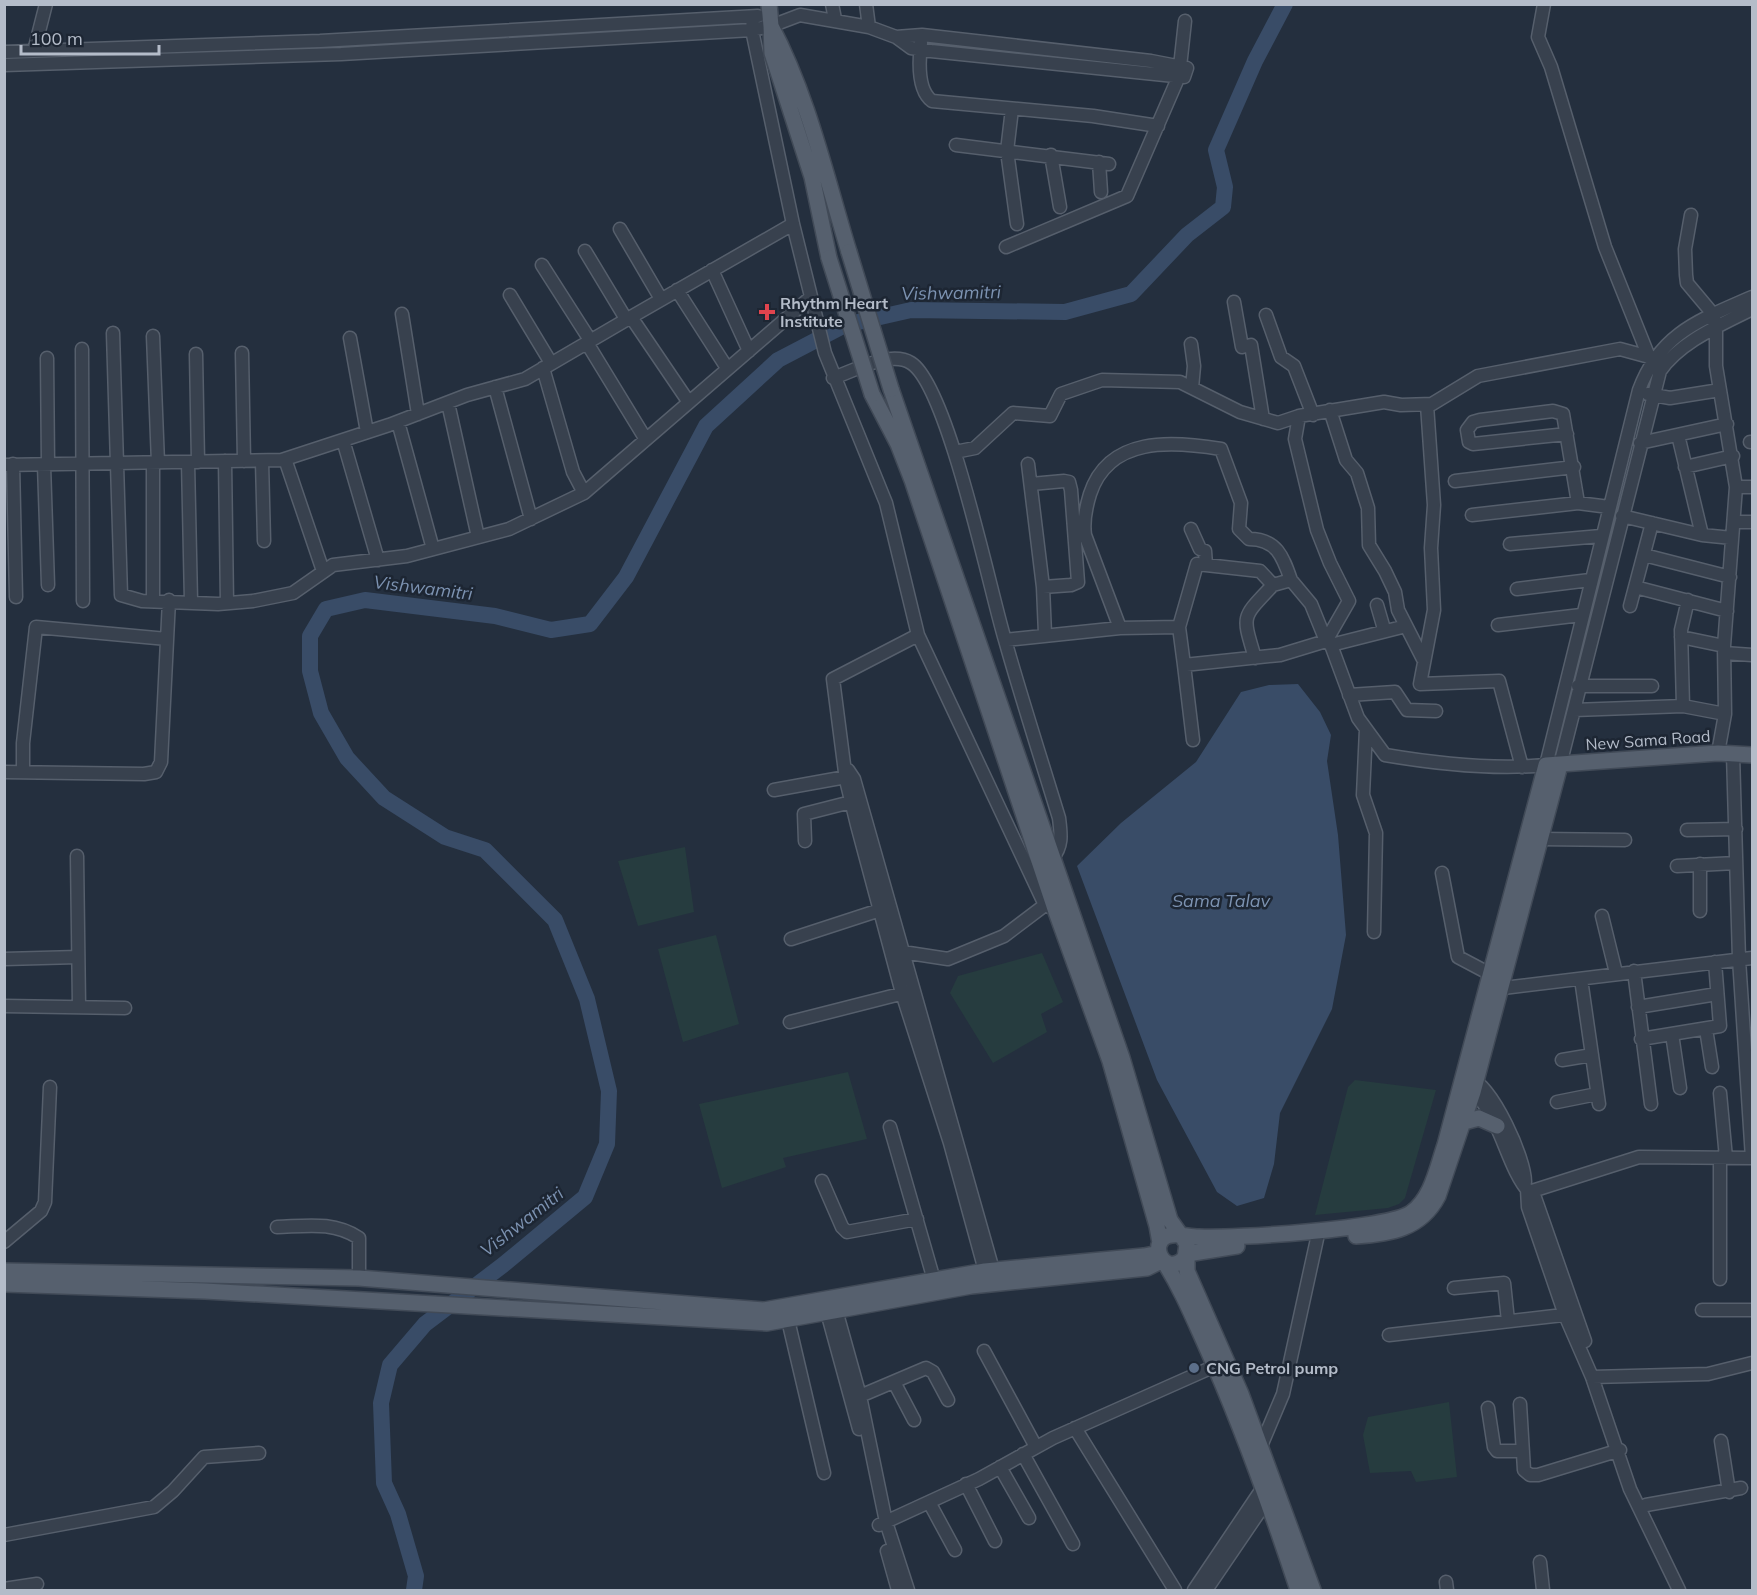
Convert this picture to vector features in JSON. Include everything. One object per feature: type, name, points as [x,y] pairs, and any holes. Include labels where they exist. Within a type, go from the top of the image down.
[{"type":"main road","points":[[770,15],[800,95],[891,388],[1052,858],[1121,1076],[1135,1126],[1161,1252],[1180,1288],[1272,1490],[1313,1590]]},
{"type":"main road","points":[[770,15],[771,53],[809,167],[829,258],[872,394],[898,444],[912,480],[1050,907],[1121,1076]]},
{"type":"main road","name":"New Sama Road","points":[[1553,765],[1725,754],[1752,755]]},
{"type":"main road","points":[[85,1281],[205,1291],[767,1323],[788,1320],[934,1280],[1148,1268],[1161,1252],[1171,1234],[1230,1237],[1367,1226],[1397,1220],[1410,1214],[1421,1204],[1429,1191],[1468,1084],[1494,989],[1540,839],[1553,765]]},
{"type":"main road","points":[[1494,989],[1492,975],[1553,765]]},
{"type":"main road","points":[[1161,1252],[1177,1264],[1187,1254],[1231,1246],[1383,1234],[1412,1225],[1423,1218],[1438,1196],[1464,1122],[1468,1084]]},
{"type":"main road","points":[[1464,1122],[1479,1118],[1497,1126]]},
{"type":"main road","points":[[1135,1126],[1170,1220],[1187,1244],[1190,1282],[1241,1394],[1261,1446],[1298,1590]]},
{"type":"main road","points":[[4,1270],[42,1280]]},
{"type":"main road","points":[[4,1284],[42,1280],[359,1278],[764,1310],[835,1307],[991,1277]]},
{"type":"main road","points":[[592,1313],[595,1297]]},
{"type":"street","points":[[34,51],[46,4]]},
{"type":"street","points":[[832,4],[835,20]]},
{"type":"street","points":[[866,4],[869,27]]},
{"type":"street","points":[[1544,4],[1538,37],[1551,67],[1605,247],[1651,358]]},
{"type":"street","points":[[4,65],[341,54],[752,23],[770,15],[800,15],[869,27],[896,37],[911,48],[920,50],[1083,59]]},
{"type":"street","points":[[1006,247],[1127,196],[1180,71],[1185,21]]},
{"type":"street","points":[[4,52],[752,23]]},
{"type":"street","points":[[752,23],[793,224],[825,354],[886,504],[918,635],[1050,907],[1004,936],[948,959],[897,951]]},
{"type":"street","points":[[896,37],[922,35],[1180,71]]},
{"type":"street","points":[[922,35],[918,62],[929,99],[1158,126]]},
{"type":"street","points":[[1012,109],[1007,151],[1017,224]]},
{"type":"street","points":[[956,146],[1052,155],[1104,163],[1101,192]]},
{"type":"street","points":[[1052,155],[1060,207]]},
{"type":"street","points":[[1528,1189],[1639,1157],[1752,1158],[1739,959],[1736,829],[1725,754],[1724,650],[1732,537],[1736,522],[1736,487],[1733,456],[1716,366],[1716,327],[1713,314],[1688,283],[1686,275],[1685,249],[1691,215]]},
{"type":"street","points":[[16,597],[9,464],[83,465],[285,459],[495,387],[525,379],[793,224]]},
{"type":"street","points":[[620,229],[661,299]]},
{"type":"street","points":[[585,251],[628,318],[688,401]]},
{"type":"street","points":[[542,265],[645,438]]},
{"type":"street","points":[[712,270],[749,351]]},
{"type":"street","points":[[677,290],[727,368]]},
{"type":"street","points":[[510,295],[547,366],[573,472],[584,493]]},
{"type":"street","points":[[1553,765],[1581,615],[1639,390],[1651,358],[1681,332],[1713,314],[1752,297]]},
{"type":"street","points":[[113,333],[121,595],[142,601],[227,603],[293,593],[333,565],[378,560],[433,549],[509,529],[584,493],[688,401],[812,299]]},
{"type":"street","points":[[1234,302],[1242,347],[1251,345],[1263,419]]},
{"type":"street","points":[[1553,765],[1574,710],[1578,686],[1660,371],[1673,354],[1716,327],[1752,309]]},
{"type":"street","points":[[402,314],[418,414]]},
{"type":"street","points":[[1266,315],[1281,357],[1294,366],[1313,415]]},
{"type":"street","points":[[153,336],[155,463],[153,601]]},
{"type":"street","points":[[350,338],[367,432]]},
{"type":"street","points":[[1191,344],[1194,366],[1191,388]]},
{"type":"street","points":[[82,349],[83,601]]},
{"type":"street","points":[[956,452],[975,448],[1013,413],[1050,416],[1061,394],[1102,380],[1180,381],[1240,412],[1278,423],[1299,416],[1384,402],[1427,405],[1478,376],[1620,349],[1651,358]]},
{"type":"street","points":[[242,353],[244,461]]},
{"type":"street","points":[[191,601],[196,354]]},
{"type":"street","points":[[47,358],[48,585]]},
{"type":"street","points":[[833,378],[890,359],[905,360],[913,364],[926,381],[956,452],[1005,640],[1059,818],[1061,838],[1058,851],[1052,858]]},
{"type":"street","points":[[495,387],[531,519]]},
{"type":"street","points":[[1639,390],[1653,397],[1670,398],[1720,390]]},
{"type":"street","points":[[448,403],[478,537]]},
{"type":"street","points":[[1427,405],[1434,505],[1431,548],[1434,610],[1420,684],[1498,681],[1522,767]]},
{"type":"street","points":[[1330,410],[1346,460],[1357,473],[1368,508],[1369,545],[1377,554],[1390,581],[1406,626],[1423,660]]},
{"type":"street","points":[[1567,434],[1473,444],[1469,442],[1467,430],[1473,422],[1480,420],[1553,411],[1563,414],[1574,467],[1578,503]]},
{"type":"street","points":[[1299,416],[1295,439],[1317,530],[1349,601],[1329,643]]},
{"type":"street","points":[[398,422],[433,549]]},
{"type":"street","points":[[1640,443],[1727,424]]},
{"type":"street","points":[[1678,435],[1702,535]]},
{"type":"street","points":[[343,440],[378,560]]},
{"type":"street","points":[[1120,628],[1085,535],[1084,522],[1093,486],[1108,462],[1135,449],[1167,443],[1221,449],[1241,503],[1239,529],[1244,531],[1249,539],[1261,539],[1282,554],[1291,580],[1311,604],[1358,718],[1385,756],[1430,763],[1522,767],[1553,765]]},
{"type":"street","points":[[1685,467],[1733,456]]},
{"type":"street","points":[[285,459],[322,571]]},
{"type":"street","points":[[225,461],[227,603]]},
{"type":"street","points":[[262,461],[264,541]]},
{"type":"street","points":[[1028,464],[1043,587],[1045,634]]},
{"type":"street","points":[[1455,481],[1574,467]]},
{"type":"street","points":[[1031,484],[1064,481],[1069,482],[1071,490],[1078,582],[1071,585],[1043,587]]},
{"type":"street","points":[[1736,487],[1752,487]]},
{"type":"street","points":[[1472,514],[1578,503],[1609,507]]},
{"type":"street","points":[[1622,516],[1702,535],[1732,537]]},
{"type":"street","points":[[1736,522],[1752,522]]},
{"type":"street","points":[[1630,606],[1652,523]]},
{"type":"street","points":[[1191,530],[1200,549],[1205,551],[1206,565]]},
{"type":"street","points":[[1510,544],[1601,536]]},
{"type":"street","points":[[1644,555],[1730,577]]},
{"type":"street","points":[[1193,740],[1179,627],[1197,564],[1260,571],[1273,585]]},
{"type":"street","points":[[1255,658],[1245,624],[1246,615],[1273,585],[1291,580]]},
{"type":"street","points":[[1517,589],[1590,580]]},
{"type":"street","points":[[1635,587],[1727,611]]},
{"type":"street","points":[[1587,596],[1601,599]]},
{"type":"street","points":[[4,772],[144,774],[156,772],[161,762],[169,600]]},
{"type":"street","points":[[1683,706],[1682,637],[1688,600]]},
{"type":"street","points":[[1377,605],[1384,629]]},
{"type":"street","points":[[1498,625],[1581,615]]},
{"type":"street","points":[[1184,665],[1280,655],[1384,629],[1406,626]]},
{"type":"street","points":[[23,771],[24,732],[36,627],[167,639]]},
{"type":"street","points":[[1005,640],[1045,634],[1120,628],[1179,627]]},
{"type":"street","points":[[897,951],[880,910],[851,802],[833,679],[918,635]]},
{"type":"street","points":[[1682,637],[1724,650],[1752,655]]},
{"type":"street","points":[[1578,686],[1652,686]]},
{"type":"street","points":[[1349,695],[1395,692],[1407,710],[1436,711]]},
{"type":"street","points":[[1574,710],[1683,706],[1725,714]]},
{"type":"street","points":[[1366,729],[1363,795],[1376,833],[1374,932]]},
{"type":"street","points":[[774,790],[846,772]]},
{"type":"street","points":[[846,772],[854,779],[908,992],[954,1142],[991,1277]]},
{"type":"street","points":[[805,841],[804,814],[851,802]]},
{"type":"street","points":[[1687,830],[1736,829]]},
{"type":"street","points":[[1540,839],[1625,840]]},
{"type":"street","points":[[77,856],[79,1006]]},
{"type":"street","points":[[1677,866],[1736,863]]},
{"type":"street","points":[[1700,864],[1700,911]]},
{"type":"street","points":[[1442,873],[1458,957],[1492,975]]},
{"type":"street","points":[[791,939],[880,910]]},
{"type":"street","points":[[1602,916],[1616,973]]},
{"type":"street","points":[[4,959],[78,957]]},
{"type":"street","points":[[1494,989],[1752,958]]},
{"type":"street","points":[[1641,1039],[1720,1026],[1714,962]]},
{"type":"street","points":[[1634,971],[1651,1104]]},
{"type":"street","points":[[1557,1102],[1598,1099],[1581,979]]},
{"type":"street","points":[[790,1022],[908,992]]},
{"type":"street","points":[[1638,1007],[1717,994]]},
{"type":"street","points":[[4,1006],[125,1008]]},
{"type":"street","points":[[1706,1029],[1712,1067]]},
{"type":"street","points":[[1672,1034],[1680,1088]]},
{"type":"street","points":[[1562,1060],[1592,1055]]},
{"type":"street","points":[[1468,1084],[1484,1103],[1497,1126],[1518,1180],[1528,1189]]},
{"type":"street","points":[[1468,1084],[1506,1124],[1569,1314],[1596,1377],[1630,1489],[1679,1590]]},
{"type":"street","points":[[4,1242],[41,1211],[45,1202],[50,1087]]},
{"type":"street","points":[[1720,1093],[1723,1158],[1720,1279]]},
{"type":"street","points":[[890,1127],[934,1280]]},
{"type":"street","points":[[822,1181],[842,1227],[847,1232],[916,1220]]},
{"type":"street","points":[[277,1227],[327,1224],[345,1228],[359,1238],[359,1278]]},
{"type":"street","points":[[1261,1446],[1283,1394],[1317,1239]]},
{"type":"street","points":[[1454,1288],[1504,1284],[1508,1321]]},
{"type":"street","points":[[835,1307],[883,1524],[904,1590]]},
{"type":"street","points":[[1702,1310],[1752,1310]]},
{"type":"street","points":[[1389,1335],[1569,1314]]},
{"type":"street","points":[[788,1320],[824,1473]]},
{"type":"street","points":[[984,1351],[1036,1447]]},
{"type":"street","points":[[1596,1377],[1708,1374],[1752,1363]]},
{"type":"street","points":[[883,1524],[1075,1428],[1215,1366]]},
{"type":"street","points":[[856,1398],[923,1369],[930,1370],[948,1400]]},
{"type":"street","points":[[894,1382],[914,1420]]},
{"type":"street","points":[[1520,1404],[1524,1470],[1530,1475],[1538,1475],[1618,1451]]},
{"type":"street","points":[[1488,1408],[1494,1447],[1497,1451],[1523,1451]]},
{"type":"street","points":[[1075,1428],[1175,1590]]},
{"type":"street","points":[[1646,1505],[1735,1490],[1721,1441]]},
{"type":"street","points":[[1618,1451],[1687,1590]]},
{"type":"street","points":[[4,1535],[154,1507],[174,1491],[204,1457],[260,1453]]},
{"type":"street","points":[[1023,1454],[1073,1544]]},
{"type":"street","points":[[1000,1467],[1029,1518]]},
{"type":"street","points":[[966,1484],[995,1541]]},
{"type":"street","points":[[1194,1590],[1272,1490]]},
{"type":"street","points":[[1206,1590],[1272,1490]]},
{"type":"street","points":[[929,1502],[955,1550]]},
{"type":"street","points":[[1540,1562],[1543,1590]]},
{"type":"street","points":[[4,1589],[37,1584]]},
{"type":"green space","points":[[685,847],[694,912],[638,926],[618,861]]},
{"type":"green space","points":[[716,935],[739,1024],[683,1042],[658,949]]},
{"type":"green space","points":[[1042,953],[1063,1002],[1041,1014],[1047,1032],[993,1063],[950,993],[958,976]]},
{"type":"green space","points":[[848,1072],[867,1139],[783,1158],[786,1167],[722,1188],[699,1104]]},
{"type":"green space","points":[[1355,1080],[1436,1090],[1405,1198],[1399,1204],[1388,1208],[1315,1215],[1348,1087]]},
{"type":"green space","points":[[1449,1402],[1457,1477],[1416,1482],[1411,1471],[1370,1473],[1363,1435],[1368,1417]]},
{"type":"water","name":"Sama Talav","points":[[1298,684],[1320,712],[1331,735],[1327,761],[1338,835],[1346,935],[1332,1009],[1280,1113],[1274,1164],[1264,1198],[1237,1206],[1217,1192],[1157,1080],[1077,866],[1121,823],[1196,762],[1241,692],[1269,685]]},
{"type":"waterway","name":"Vishwamitri","points":[[414,1590],[416,1576],[398,1514],[384,1483],[381,1403],[390,1365],[425,1324],[503,1265],[585,1197],[607,1144],[609,1091],[587,999],[555,920],[485,850],[445,837],[384,798],[347,758],[321,713],[310,671],[310,636],[326,609],[365,600],[495,616],[551,630],[590,624],[626,577],[706,426],[778,360],[845,325],[911,310],[1065,312],[1131,294],[1187,235],[1223,207],[1225,187],[1216,150],[1255,61],[1285,4]]},
{"type":"place","name":"Rhythm Heart Institute","points":[[767,312]]},
{"type":"place","name":"CNG Petrol pump","points":[[1194,1368]]}]
